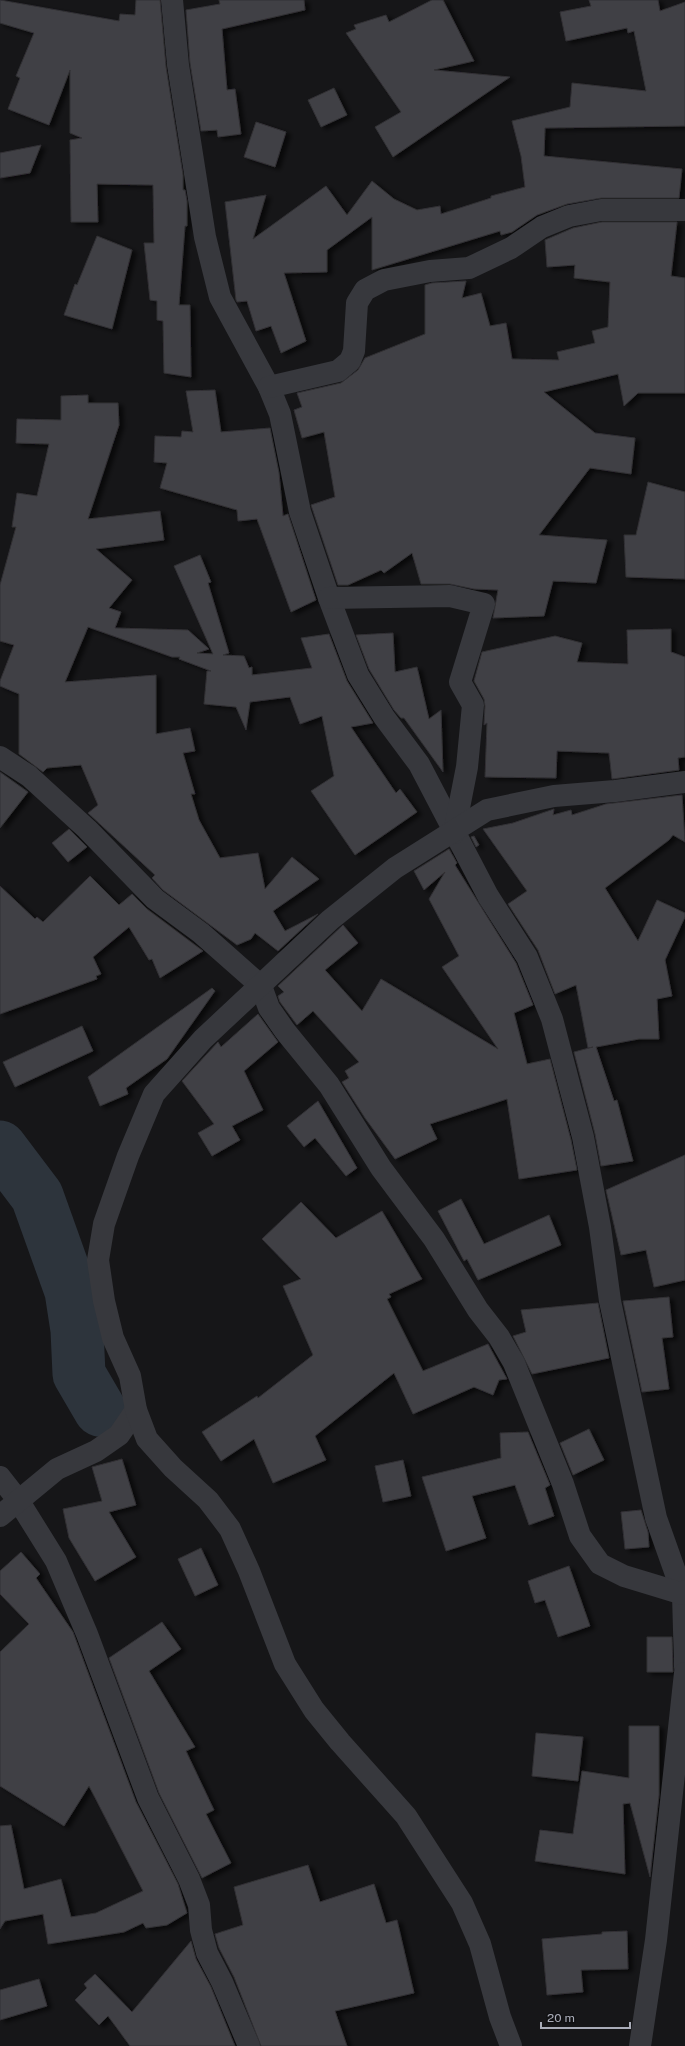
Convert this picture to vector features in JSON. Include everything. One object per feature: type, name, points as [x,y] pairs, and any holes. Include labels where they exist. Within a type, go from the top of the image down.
[{"type":"street","points":[[172,0],[178,65],[205,237],[220,297],[269,387],[280,414],[300,512],[329,598],[358,674],[384,717],[419,764],[488,896],[527,957],[552,1019],[583,1137],[600,1227],[610,1301],[655,1510],[684,1592],[685,1667]]},
{"type":"street","points":[[269,387],[338,371],[350,361],[354,351],[357,304],[365,290],[384,280],[430,270],[469,268],[511,248],[542,227],[570,216],[601,210],[685,210]]},
{"type":"street","points":[[329,598],[450,596],[484,604],[460,682],[473,705],[467,767],[454,833]]},
{"type":"street","points":[[0,757],[29,776],[87,829],[155,899],[201,933],[261,986],[269,1008],[285,1031],[329,1085],[381,1168],[434,1239],[478,1310],[499,1337],[514,1363],[563,1484],[580,1536],[600,1564],[624,1576],[684,1592]]},
{"type":"street","points":[[511,2046],[500,2017],[480,1944],[462,1903],[406,1816],[340,1742],[314,1710],[285,1664],[249,1570],[230,1529],[208,1500],[173,1468],[147,1439],[136,1410],[130,1376],[112,1338],[104,1301],[98,1260],[104,1224],[128,1156],[154,1094],[203,1039],[330,920],[395,868],[454,833],[487,810],[554,796],[685,782]]},
{"type":"street","points":[[0,1516],[57,1469],[96,1451],[119,1435],[136,1410]]},
{"type":"street","points":[[0,1476],[18,1500],[56,1561],[87,1634],[148,1798],[189,1879],[199,1905],[201,1930],[207,1953],[225,1988],[249,2046]]},
{"type":"street","points":[[640,2046],[656,1940],[685,1673]]},
{"type":"building","points":[[0,0],[119,21],[120,14],[135,15],[136,0],[160,0],[166,67],[183,175],[183,190],[185,190],[187,201],[187,226],[185,226],[179,305],[190,305],[191,377],[164,373],[163,321],[157,320],[157,301],[150,300],[144,243],[154,243],[153,185],[97,184],[98,222],[71,222],[70,140],[82,138],[70,133],[70,70],[49,125],[8,109],[20,78],[16,76],[34,33],[0,23]]},
{"type":"building","points":[[219,0],[304,0],[305,10],[222,29],[227,90],[235,89],[241,134],[218,137],[217,130],[201,131],[190,63],[186,10],[220,4]]},
{"type":"building","points":[[432,0],[443,0],[474,61],[434,70],[510,77],[393,157],[375,127],[401,112],[346,33],[356,29],[354,25],[386,15],[389,22]]},
{"type":"building","points":[[589,0],[658,0],[660,11],[685,2],[685,126],[545,128],[544,156],[682,169],[679,198],[601,198],[567,204],[537,215],[512,232],[501,235],[500,231],[372,270],[372,217],[327,250],[327,272],[284,273],[306,341],[281,353],[271,326],[256,331],[247,301],[237,302],[236,300],[225,202],[266,195],[253,239],[326,186],[347,215],[372,181],[394,199],[417,210],[440,206],[441,214],[491,198],[491,196],[525,187],[521,156],[512,121],[570,107],[572,83],[646,91],[634,31],[628,33],[627,28],[566,41],[560,12],[591,6]]},
{"type":"building","points":[[334,88],[347,115],[321,127],[308,100]]},
{"type":"building","points":[[256,122],[286,132],[275,167],[244,157]]},
{"type":"building","points":[[41,145],[30,173],[0,178],[0,153]]},
{"type":"building","points":[[602,222],[677,222],[671,276],[685,278],[685,393],[638,393],[624,406],[618,374],[544,392],[595,433],[635,438],[631,474],[590,468],[539,535],[607,540],[596,583],[553,581],[544,616],[493,618],[498,590],[474,589],[450,584],[421,584],[412,553],[384,573],[381,570],[348,585],[338,585],[311,505],[335,497],[324,432],[302,438],[294,410],[302,407],[297,393],[341,383],[358,370],[365,358],[425,334],[425,285],[432,283],[466,281],[462,298],[481,293],[490,326],[506,323],[512,359],[559,360],[557,352],[595,343],[592,331],[608,327],[610,282],[574,278],[575,265],[547,267],[545,240],[573,228]]},
{"type":"building","points":[[97,236],[132,250],[112,329],[64,315],[75,284],[77,285]]},
{"type":"building","points":[[215,390],[221,432],[270,428],[279,473],[283,516],[288,514],[316,600],[291,612],[257,519],[238,521],[237,510],[160,488],[167,463],[154,462],[155,436],[181,437],[182,431],[193,432],[186,391]]},
{"type":"building","points":[[88,395],[88,403],[118,403],[119,425],[88,519],[160,511],[164,540],[96,549],[132,580],[109,608],[121,612],[115,628],[188,630],[209,649],[197,653],[213,654],[174,566],[200,555],[211,582],[208,583],[229,653],[223,655],[244,656],[249,668],[252,667],[252,675],[312,668],[301,638],[329,634],[347,681],[373,723],[351,727],[396,793],[400,789],[417,812],[355,855],[311,791],[334,776],[322,716],[300,724],[290,697],[250,702],[246,730],[236,707],[204,704],[207,671],[211,671],[179,659],[180,657],[172,657],[88,627],[65,682],[156,675],[156,734],[190,728],[195,751],[183,753],[195,794],[191,794],[199,820],[220,858],[258,853],[265,889],[292,857],[319,879],[273,911],[285,931],[318,914],[278,951],[255,933],[251,939],[237,945],[163,890],[152,878],[155,875],[88,813],[98,805],[81,765],[47,768],[43,772],[19,754],[19,694],[0,686],[0,681],[14,645],[0,641],[0,585],[16,527],[12,527],[17,493],[37,496],[49,444],[16,443],[17,419],[61,420],[61,396]]},
{"type":"building","points":[[648,482],[685,492],[685,579],[626,577],[624,535],[636,535]]},
{"type":"building","points":[[671,629],[671,652],[685,657],[685,757],[678,758],[679,770],[612,779],[609,753],[557,751],[556,778],[485,777],[487,723],[484,725],[484,699],[474,681],[482,652],[555,636],[582,643],[577,662],[628,664],[627,630]]},
{"type":"building","points":[[393,633],[395,672],[417,667],[429,719],[441,710],[443,772],[404,718],[401,718],[394,710],[369,669],[356,635]]},
{"type":"building","points":[[0,772],[28,792],[0,828]]},
{"type":"building","points":[[682,795],[685,842],[673,835],[669,840],[605,888],[638,941],[657,900],[685,913],[685,917],[665,960],[672,996],[657,999],[659,1039],[639,1039],[596,1047],[614,1101],[617,1100],[633,1161],[601,1166],[595,1134],[574,1052],[593,1047],[588,1048],[576,985],[555,994],[538,950],[508,904],[527,891],[483,829],[513,823],[554,809],[553,815],[571,810],[572,815],[606,804]]},
{"type":"building","points":[[69,829],[87,847],[68,862],[52,843]]},
{"type":"building","points":[[474,836],[479,845],[476,847],[471,837]]},
{"type":"building","points":[[449,849],[457,863],[455,865],[516,963],[533,1005],[514,1013],[527,1064],[550,1059],[571,1140],[577,1170],[519,1179],[507,1099],[430,1124],[437,1139],[395,1159],[365,1118],[342,1082],[349,1078],[345,1071],[359,1062],[313,1011],[297,1025],[280,1002],[278,996],[284,992],[278,986],[343,925],[358,943],[325,970],[362,1011],[381,979],[498,1049],[442,967],[459,956],[429,899],[445,872],[424,890],[414,871]]},
{"type":"building","points":[[90,876],[119,905],[132,894],[147,909],[203,951],[160,978],[152,959],[149,960],[129,927],[93,957],[101,974],[96,976],[97,979],[0,1014],[0,886],[35,919],[37,917],[43,922]]},
{"type":"building","points":[[212,988],[215,991],[167,1059],[126,1088],[128,1094],[100,1106],[88,1077]]},
{"type":"building","points":[[258,1014],[278,1042],[244,1071],[263,1110],[232,1126],[240,1140],[212,1156],[198,1133],[214,1124],[182,1081],[218,1042],[221,1047]]},
{"type":"building","points":[[82,1026],[93,1051],[15,1087],[3,1062]]},
{"type":"building","points":[[318,1101],[357,1168],[346,1176],[315,1138],[304,1147],[287,1126]]},
{"type":"building","points":[[685,1155],[685,1280],[654,1287],[646,1250],[621,1255],[606,1190]]},
{"type":"building","points":[[461,1199],[484,1244],[549,1215],[561,1245],[478,1280],[467,1259],[464,1261],[438,1211]]},
{"type":"building","points":[[301,1202],[336,1238],[382,1211],[422,1279],[389,1294],[391,1297],[387,1299],[423,1371],[488,1344],[507,1379],[499,1380],[493,1395],[474,1387],[413,1414],[394,1373],[315,1436],[326,1460],[273,1483],[254,1439],[221,1461],[202,1432],[257,1396],[258,1398],[313,1355],[283,1286],[301,1279],[262,1239]]},
{"type":"building","points":[[669,1297],[673,1337],[662,1338],[669,1389],[642,1392],[623,1301]]},
{"type":"building","points":[[598,1303],[609,1358],[532,1374],[513,1336],[526,1332],[521,1310]]},
{"type":"building","points":[[589,1429],[604,1460],[573,1475],[560,1443]]},
{"type":"building","points":[[528,1432],[550,1485],[545,1488],[554,1516],[529,1525],[515,1485],[472,1496],[486,1538],[446,1551],[422,1477],[501,1458],[500,1433]]},
{"type":"building","points":[[122,1459],[136,1505],[109,1512],[136,1557],[95,1581],[69,1538],[63,1509],[102,1501],[92,1467]]},
{"type":"building","points":[[403,1460],[411,1496],[383,1502],[375,1466]]},
{"type":"building","points":[[641,1510],[648,1532],[649,1547],[625,1549],[621,1512]]},
{"type":"building","points":[[201,1548],[218,1585],[195,1596],[178,1559]]},
{"type":"building","points":[[21,1552],[40,1574],[36,1578],[73,1632],[136,1802],[178,1884],[187,1913],[167,1925],[146,1928],[143,1923],[124,1932],[48,1944],[43,1914],[5,1921],[0,1929],[0,1826],[11,1825],[24,1889],[61,1879],[71,1917],[96,1913],[143,1891],[89,1786],[64,1826],[0,1786],[0,1652],[29,1624],[0,1594],[0,1571]]},
{"type":"building","points":[[569,1566],[590,1626],[558,1637],[545,1600],[535,1603],[528,1581]]},
{"type":"building","points":[[162,1622],[181,1649],[149,1671],[195,1747],[186,1751],[214,1810],[206,1814],[231,1863],[202,1878],[159,1793],[109,1658]]},
{"type":"building","points":[[647,1637],[672,1637],[673,1672],[647,1672]]},
{"type":"building","points":[[629,1726],[659,1726],[659,1795],[650,1877],[630,1803],[623,1804],[625,1874],[535,1861],[540,1830],[573,1834],[582,1771],[629,1778]]},
{"type":"building","points":[[536,1733],[583,1737],[578,1781],[532,1776]]},
{"type":"building","points":[[308,1865],[320,1902],[374,1884],[386,1923],[397,1920],[414,1993],[335,2011],[347,2046],[261,2046],[234,1977],[219,1948],[215,1934],[243,1925],[234,1887]]},
{"type":"building","points":[[627,1931],[628,1969],[581,1970],[583,1992],[547,1995],[542,1939],[602,1934],[602,1932]]},
{"type":"building","points":[[191,1941],[196,1959],[211,1987],[235,2046],[130,2046],[108,2016],[99,2025],[75,2000],[87,1988],[84,1984],[95,1974],[132,2012]]},
{"type":"building","points":[[39,1979],[47,2006],[0,2020],[0,1990]]},
{"type":"waterway","points":[[0,1147],[37,1196],[71,1291],[77,1330],[79,1374],[100,1410]]}]
